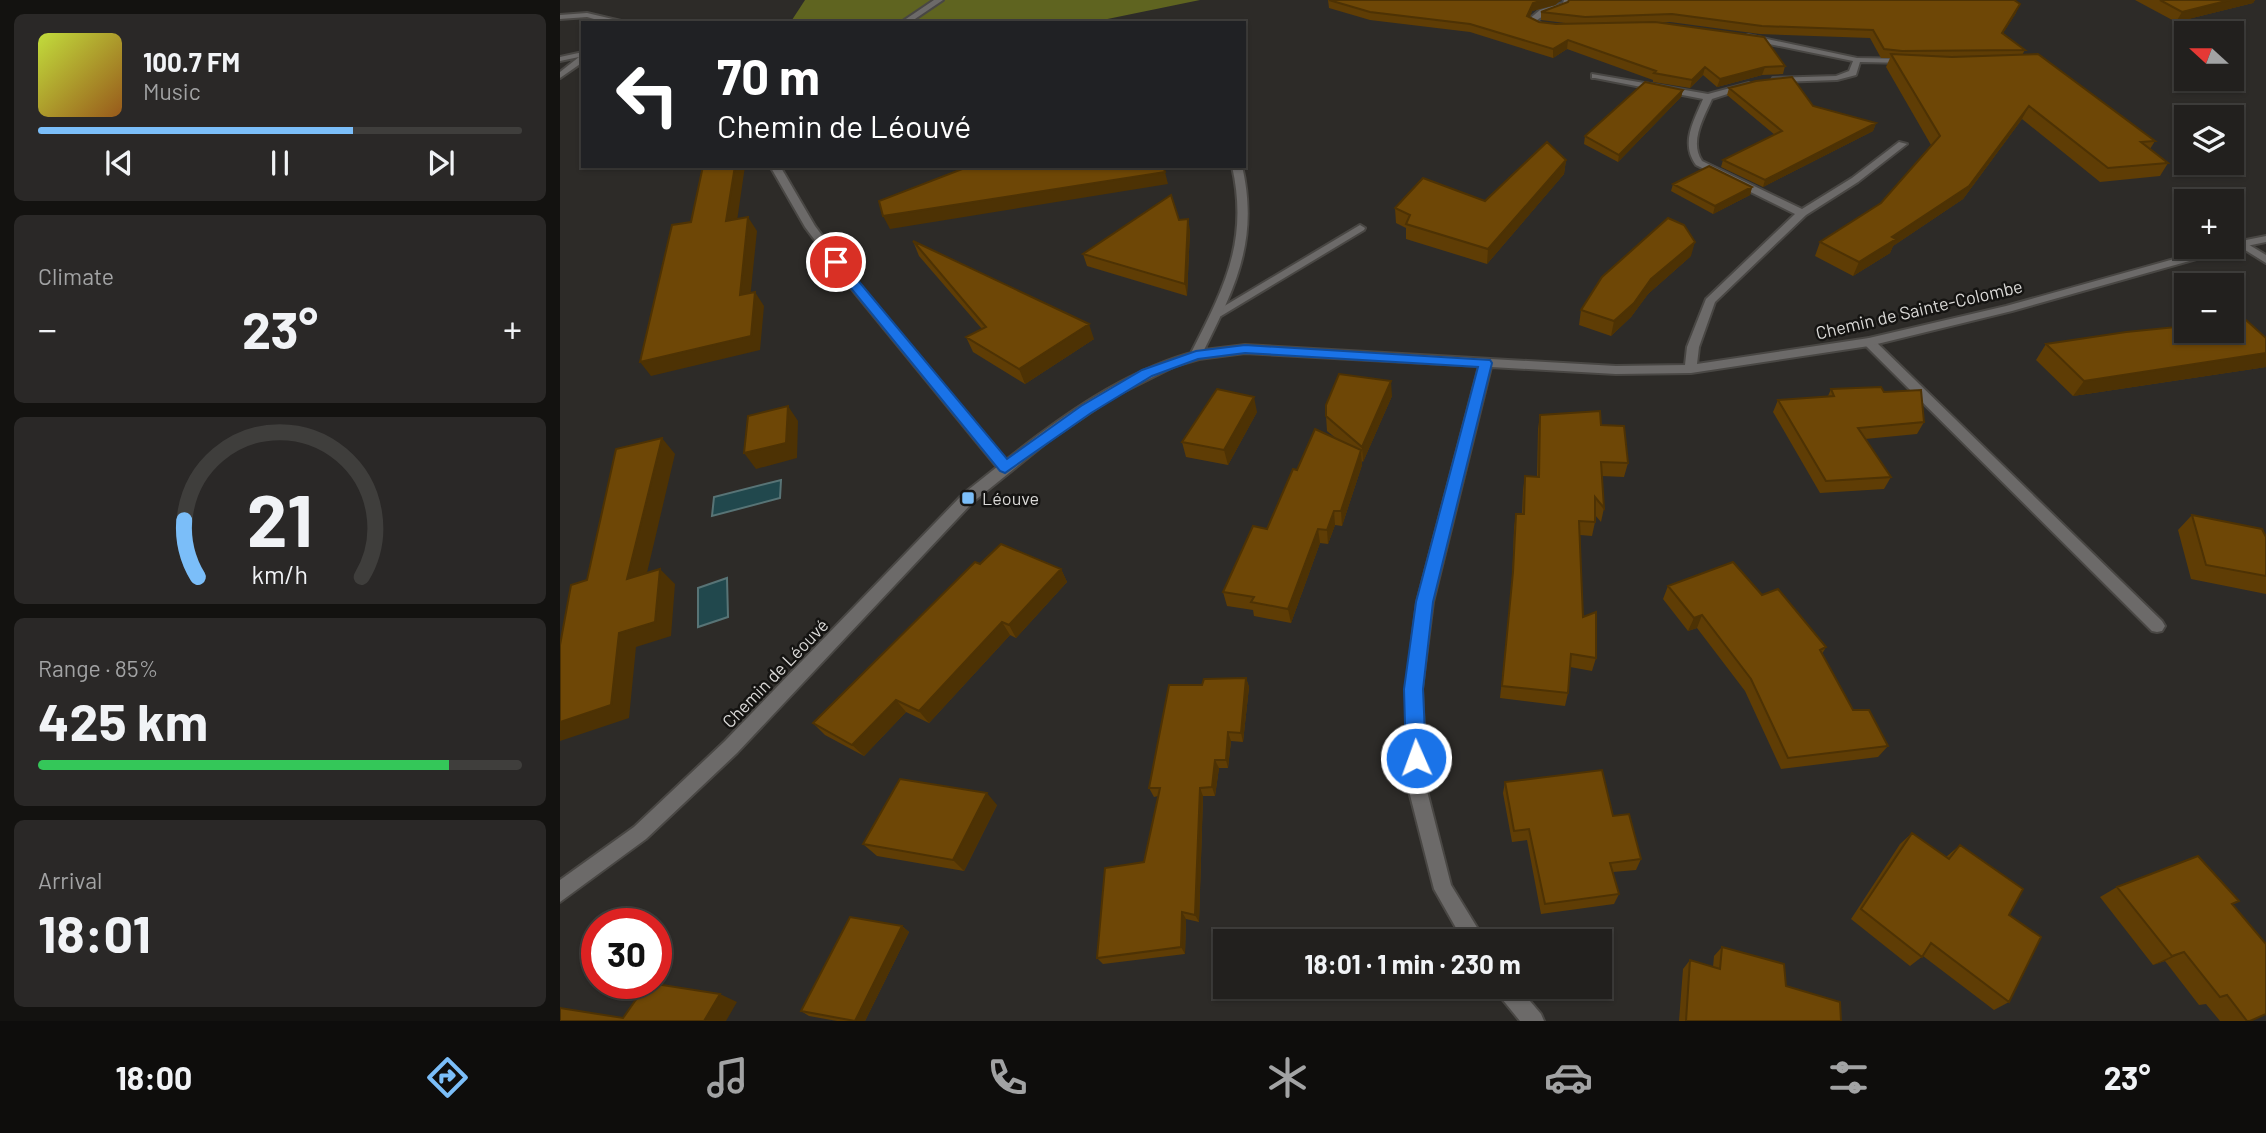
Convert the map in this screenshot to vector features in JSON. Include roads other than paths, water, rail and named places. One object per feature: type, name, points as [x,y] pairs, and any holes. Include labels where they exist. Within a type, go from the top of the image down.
[{"type":"street","points":[[907,21],[939,0]]},
{"type":"street","points":[[1561,29],[1538,26],[1532,20],[1543,12],[1566,4],[1568,0]]},
{"type":"street","points":[[560,18],[587,15],[610,21]]},
{"type":"street","points":[[1736,36],[1857,60],[1913,62]]},
{"type":"street","points":[[560,59],[581,56]]},
{"type":"street","points":[[560,76],[581,58]]},
{"type":"street","points":[[1764,82],[1838,78],[1853,73],[1857,60]]},
{"type":"street","points":[[1595,76],[1708,97],[1720,91],[1751,84]]},
{"type":"street","points":[[1708,97],[1690,146],[1692,156],[1699,163],[1802,213]]},
{"type":"street","points":[[1691,369],[1693,347],[1710,301],[1802,213],[1855,180],[1902,144]]},
{"type":"street","points":[[776,168],[810,227],[850,280],[1005,467]]},
{"type":"street","points":[[1196,355],[1226,295],[1245,234],[1244,189],[1238,168]]},
{"type":"street","points":[[1217,314],[1360,228]]},
{"type":"street","name":"Chemin de Sainte-Colombe","points":[[2244,243],[2266,239]]},
{"type":"street","points":[[2244,250],[2266,260]]},
{"type":"street","name":"Chemin de Sainte-Colombe","points":[[1486,363],[1616,370],[1691,369],[1869,342],[2008,309],[2184,259]]},
{"type":"street","points":[[1869,342],[2157,626]]},
{"type":"street","name":"Chemin de Léouvé","points":[[560,892],[640,833],[722,755],[968,498],[1005,467],[1086,410],[1147,373],[1196,355],[1245,349],[1486,363]]},
{"type":"street","points":[[1468,929],[1443,889],[1418,791],[1413,689],[1425,602],[1486,363]]},
{"type":"street","points":[[1515,999],[1534,1021]]},
{"type":"water","points":[[781,480],[780,498],[712,516],[714,497]]},
{"type":"water","points":[[727,578],[728,617],[698,627],[698,588]]},
{"type":"place","name":"Léouve","points":[[968,498]]}]
